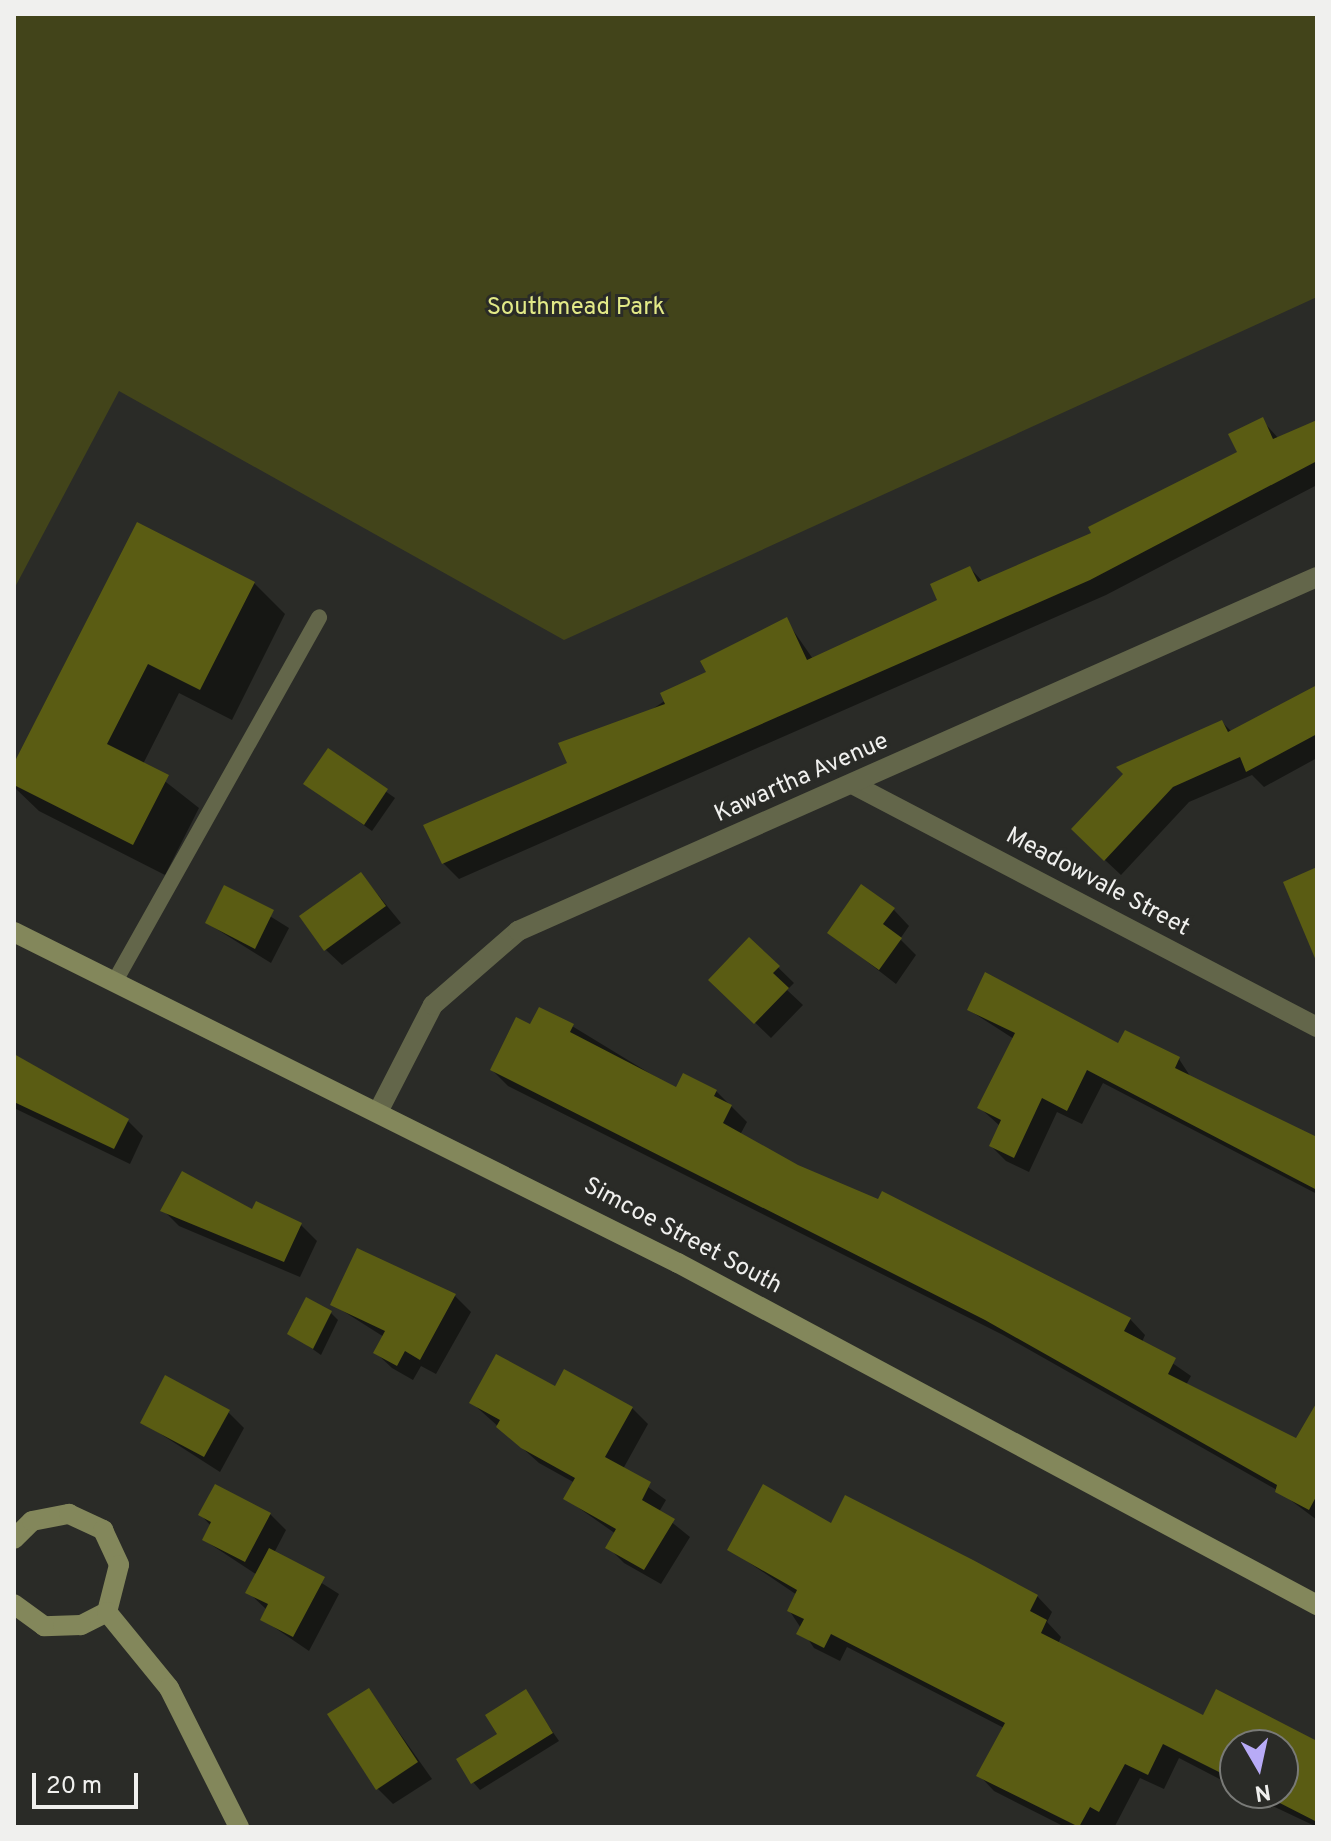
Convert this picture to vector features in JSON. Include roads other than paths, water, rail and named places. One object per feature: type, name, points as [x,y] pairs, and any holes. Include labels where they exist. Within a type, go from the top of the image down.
[{"type":"street","name":"Kawartha Avenue","points":[[379,1110],[433,1005],[518,931],[854,785],[1317,577]]},
{"type":"street","name":"Meadowvale Street","points":[[854,785],[1317,1027]]},
{"type":"street","name":"Simcoe Street South","points":[[14,932],[379,1110],[1317,1605]]},
{"type":"street","points":[[14,1539],[50,1514],[88,1519],[103,1530],[119,1565],[107,1612]]},
{"type":"street","points":[[14,1604],[44,1626],[63,1629],[107,1612]]},
{"type":"street","points":[[107,1612],[169,1688],[239,1827]]},
{"type":"lane","points":[[115,981],[319,617]]},
{"type":"park label","name":"Southmead Park","points":[[576,309]]}]
